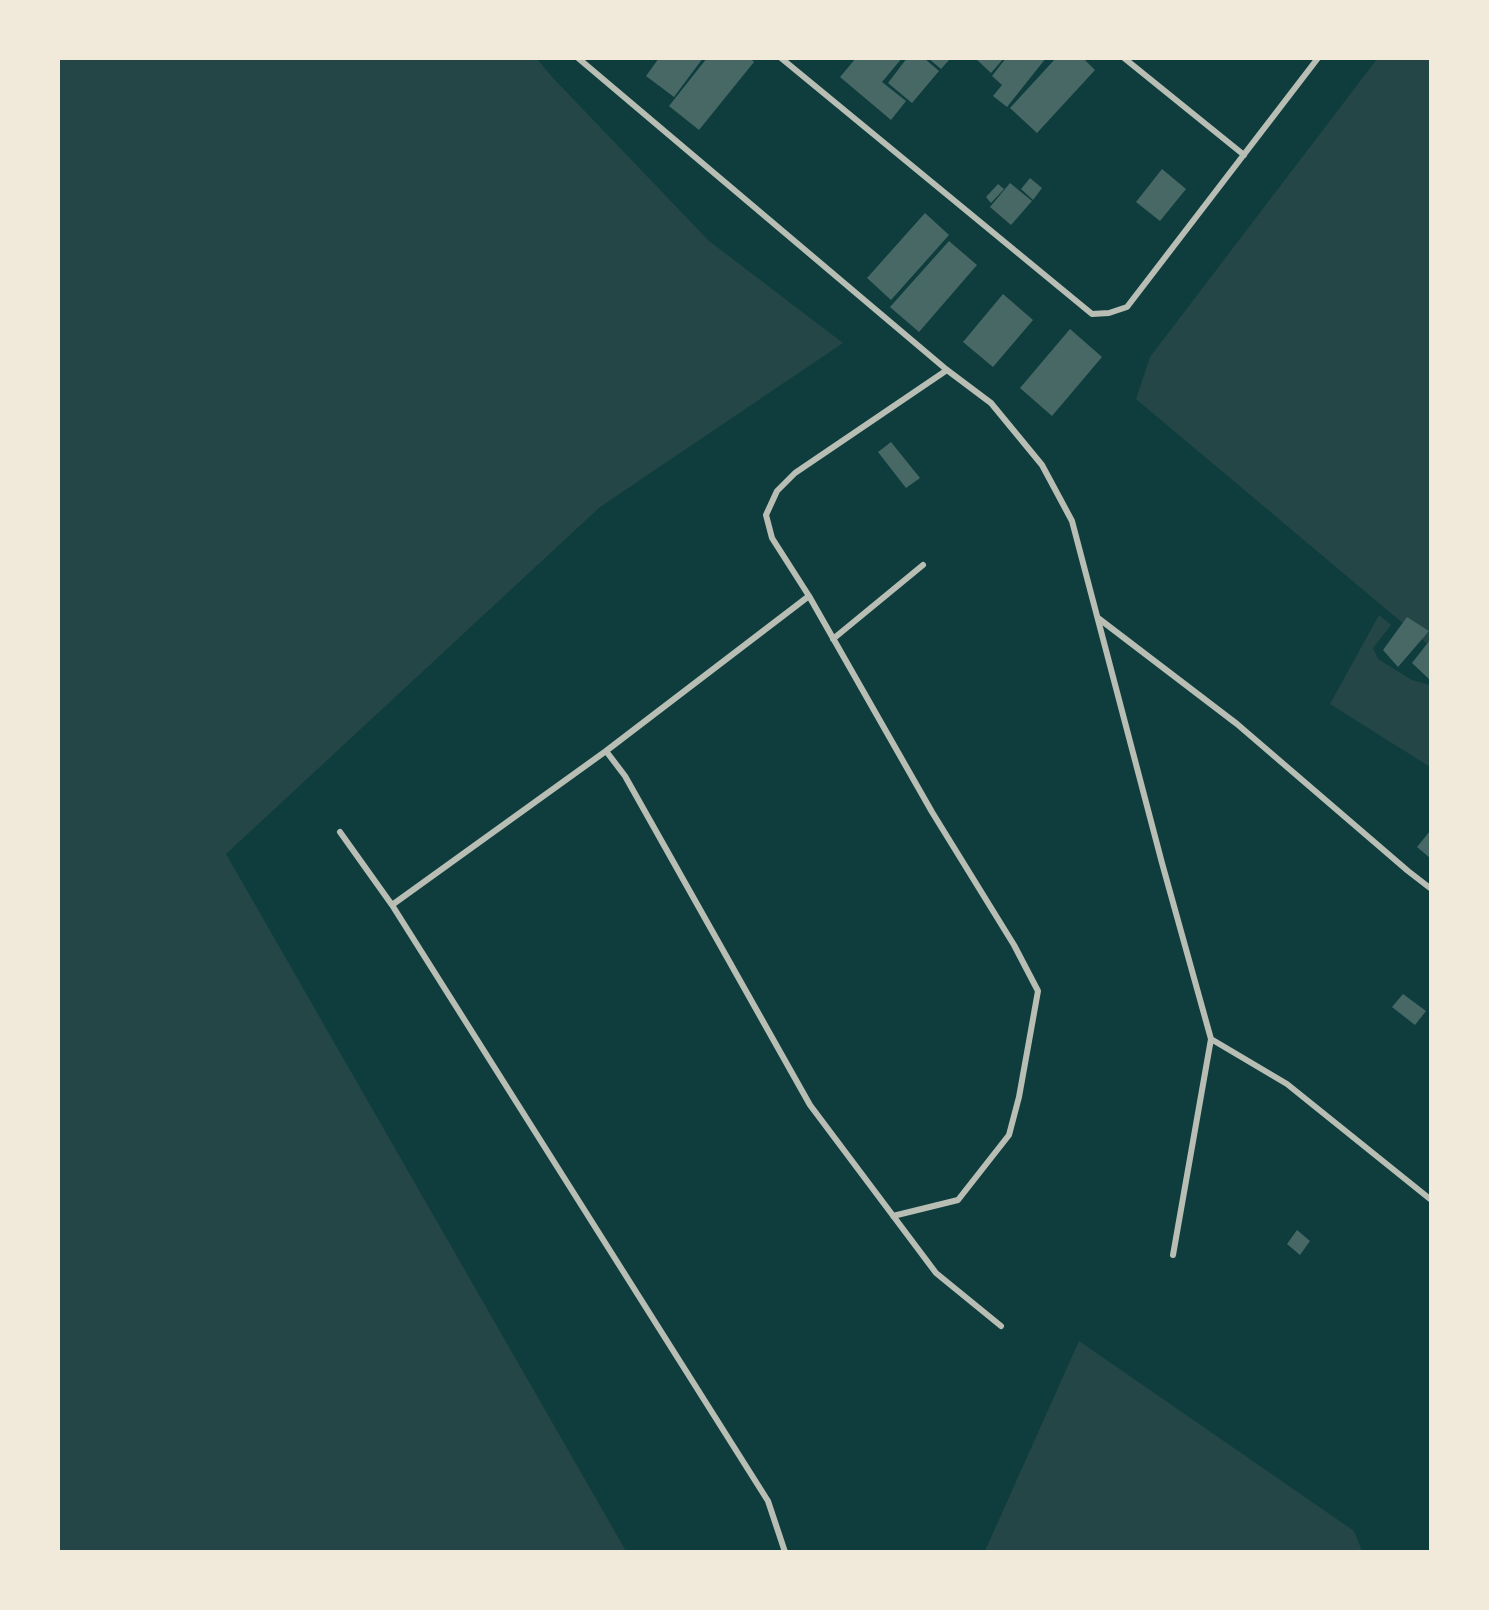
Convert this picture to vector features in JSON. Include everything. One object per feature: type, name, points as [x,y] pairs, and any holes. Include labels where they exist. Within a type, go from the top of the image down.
[{"type":"street","points":[[578,58],[947,370],[991,403],[1042,465],[1072,521],[1211,1039],[1173,1255]]},
{"type":"street","points":[[781,58],[1092,314],[1109,313],[1127,307],[1318,58]]},
{"type":"street","points":[[1124,58],[1244,156]]},
{"type":"street","points":[[893,1216],[958,1200],[1009,1135],[1019,1097],[1038,991],[1014,945],[932,812],[809,596],[772,538],[766,515],[777,491],[795,473],[947,370]]},
{"type":"street","points":[[833,639],[923,565]]},
{"type":"street","points":[[392,905],[606,751],[809,596]]},
{"type":"street","points":[[1098,618],[1237,724],[1408,872],[1431,888]]},
{"type":"street","points":[[606,751],[625,776],[810,1105],[936,1274],[1001,1326]]},
{"type":"street","points":[[340,832],[392,905],[768,1501],[786,1551]]},
{"type":"street","points":[[1211,1039],[1287,1084],[1431,1199]]},
{"type":"shaded area","points":[[58,59],[537,59],[709,241],[843,343],[600,507],[226,854],[626,1551],[59,1551]]},
{"type":"shaded area","points":[[1377,59],[1430,59],[1430,646],[1136,399],[1150,357]]},
{"type":"shaded area","points":[[1379,615],[1391,625],[1373,648],[1378,659],[1412,680],[1430,685],[1430,767],[1330,704]]},
{"type":"shaded area","points":[[1079,1341],[1354,1531],[1362,1551],[985,1551]]},
{"type":"building","points":[[659,58],[703,58],[674,97],[646,76]]},
{"type":"building","points":[[707,58],[750,58],[754,62],[699,130],[669,106]]},
{"type":"building","points":[[856,58],[902,58],[882,82],[906,101],[891,120],[840,77]]},
{"type":"building","points":[[907,58],[924,58],[939,71],[912,103],[888,83]]},
{"type":"building","points":[[928,58],[948,58],[949,60],[941,69]]},
{"type":"building","points":[[975,58],[1004,58],[991,73]]},
{"type":"building","points":[[1006,58],[1046,58],[1007,107],[993,96],[1002,85],[992,76]]},
{"type":"building","points":[[1056,58],[1083,58],[1095,70],[1037,133],[1010,108]]},
{"type":"building","points":[[1162,169],[1186,189],[1160,221],[1136,202]]},
{"type":"building","points":[[1030,178],[1042,188],[1033,200],[1021,189]]},
{"type":"building","points":[[1010,183],[1032,201],[1011,225],[990,207]]},
{"type":"building","points":[[998,184],[1004,189],[991,203],[986,197]]},
{"type":"building","points":[[925,213],[949,235],[891,300],[867,278]]},
{"type":"building","points":[[949,241],[977,265],[919,332],[890,307]]},
{"type":"building","points":[[1003,294],[1033,320],[993,367],[963,342]]},
{"type":"building","points":[[1070,329],[1102,357],[1052,416],[1020,388]]},
{"type":"building","points":[[891,442],[920,478],[906,488],[878,452]]},
{"type":"building","points":[[1407,617],[1429,631],[1398,667],[1383,650]]},
{"type":"building","points":[[1430,640],[1430,680],[1412,663]]},
{"type":"building","points":[[1430,831],[1430,858],[1417,847]]},
{"type":"building","points":[[1403,994],[1426,1011],[1415,1025],[1392,1007]]},
{"type":"building","points":[[1297,1230],[1310,1241],[1300,1255],[1287,1244]]}]
